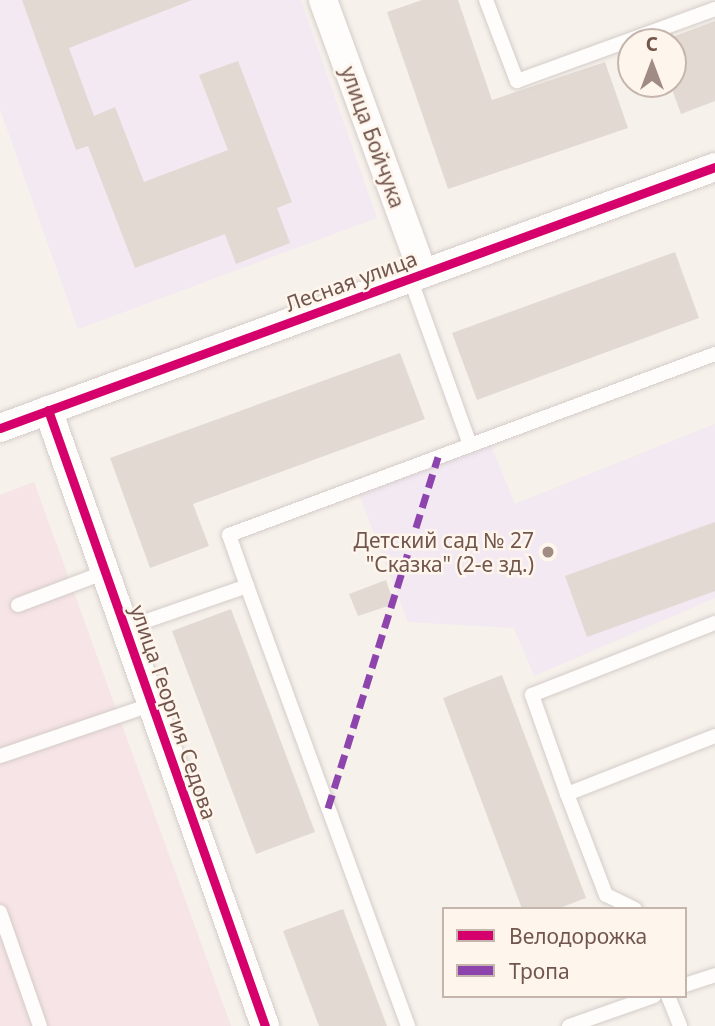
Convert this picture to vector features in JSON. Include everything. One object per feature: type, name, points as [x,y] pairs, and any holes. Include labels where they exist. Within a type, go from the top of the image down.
[{"type":"street","name":"улица Бойчука","points":[[323,0],[416,276]]},
{"type":"street","name":"Лесная улица","points":[[0,428],[715,167]]},
{"type":"street","name":"улица Георгия Седова","points":[[48,410],[265,1026]]},
{"type":"lane","points":[[486,0],[517,81],[715,9]]},
{"type":"lane","points":[[416,276],[470,445]]},
{"type":"lane","points":[[408,1026],[229,534],[715,354]]},
{"type":"lane","points":[[18,605],[106,572]]},
{"type":"lane","points":[[126,628],[247,586]]},
{"type":"lane","points":[[631,907],[606,895],[532,695],[715,623]]},
{"type":"lane","points":[[0,756],[153,704]]},
{"type":"lane","points":[[567,794],[715,736]]},
{"type":"lane","points":[[0,912],[40,1026]]},
{"type":"lane","points":[[687,984],[715,975]]},
{"type":"lane","points":[[569,1026],[648,998]]},
{"type":"lane","points":[[669,998],[680,1026]]},
{"type":"shaded area","points":[[0,0],[301,0],[377,218],[78,329],[0,109]]},
{"type":"shaded area","name":"Детский сад № 27 \"Сказка\" (2-е зд.)","points":[[715,424],[715,598],[534,676],[514,628],[408,622],[359,494],[490,443],[515,504]]},
{"type":"shaded area","points":[[34,482],[231,1026],[0,1026],[0,495]]},
{"type":"building","points":[[22,0],[192,0],[69,48],[94,116],[115,107],[144,182],[228,150],[199,75],[238,61],[292,202],[277,208],[290,243],[236,264],[225,234],[135,268],[88,146],[76,150]]},
{"type":"building","points":[[422,0],[458,0],[492,100],[605,62],[628,128],[448,189],[387,12]]},
{"type":"building","points":[[715,21],[715,101],[681,114],[675,98],[687,98],[687,32]]},
{"type":"building","points":[[675,252],[699,318],[477,400],[452,333]]},
{"type":"building","points":[[400,353],[425,419],[193,504],[209,546],[150,568],[110,458]]},
{"type":"building","points":[[715,522],[715,591],[587,637],[565,576]]},
{"type":"building","points":[[386,580],[394,604],[358,616],[349,594]]},
{"type":"building","points":[[231,609],[315,832],[256,854],[172,631]]},
{"type":"building","points":[[502,675],[586,898],[562,907],[521,907],[443,698]]},
{"type":"building","points":[[343,909],[387,1026],[319,1026],[283,931]]},
{"type":"marked path","points":[[328,808],[438,457]]},
{"type":"cycle path","points":[[0,428],[715,167]]},
{"type":"cycle path","points":[[48,410],[265,1026]]},
{"type":"place","name":"Детский сад № 27 \"Сказка\" (2-е зд.)","points":[[548,552]]}]
